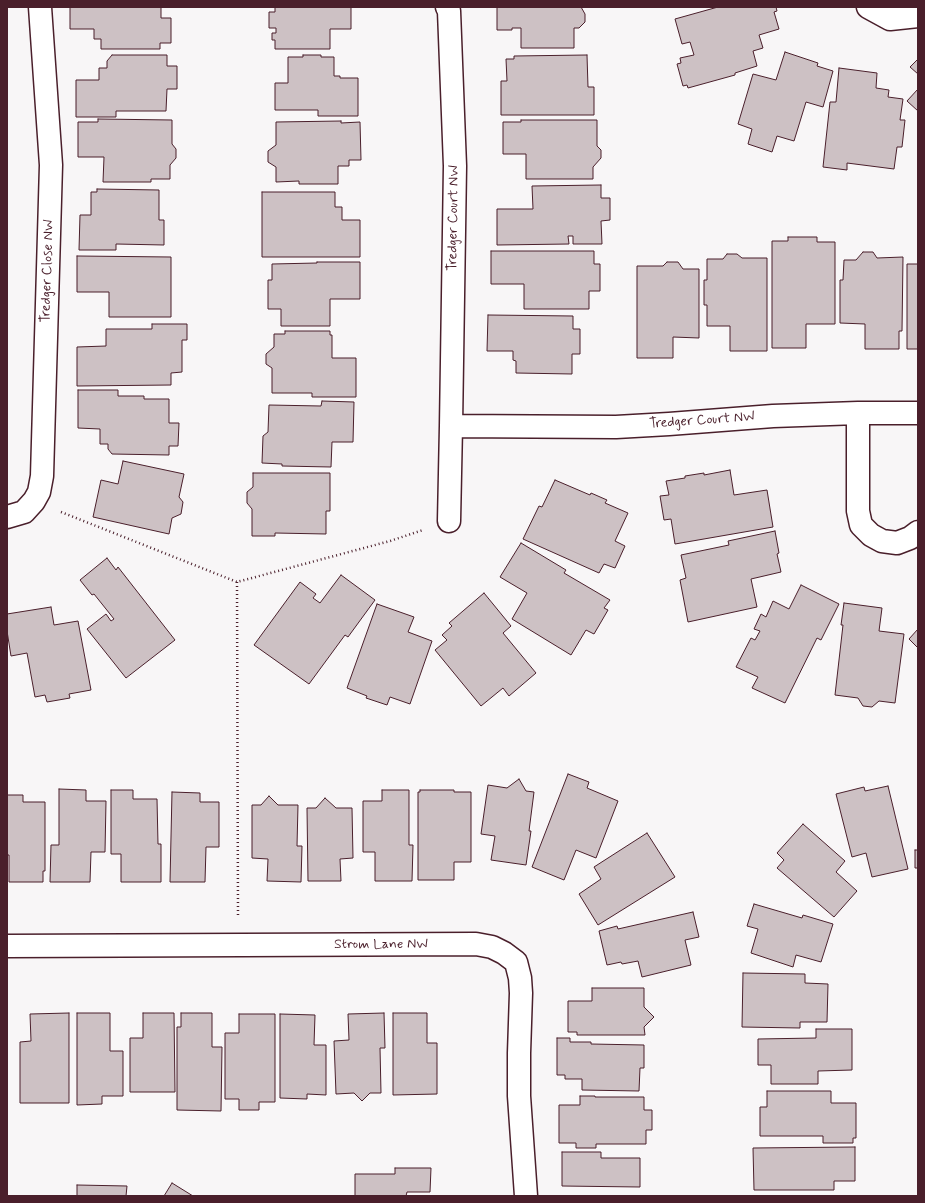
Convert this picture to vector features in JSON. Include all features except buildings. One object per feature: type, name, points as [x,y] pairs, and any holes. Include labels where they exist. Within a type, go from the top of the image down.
[{"type":"street","name":"Tredger Close NW","points":[[34,501],[42,476],[51,164],[40,7]]},
{"type":"street","points":[[868,7],[890,19],[918,16]]},
{"type":"street","name":"Tredger Court NW","points":[[448,8],[455,166],[449,521]]},
{"type":"street","points":[[858,413],[858,511],[861,525],[870,535],[882,541],[897,543],[910,538],[918,532]]},
{"type":"street","name":"Tredger Court NW","points":[[451,426],[616,427],[773,416],[858,413],[918,413]]},
{"type":"street","points":[[7,517],[24,512],[34,501]]},
{"type":"street","name":"Strom Lane NW","points":[[7,946],[476,944],[504,953],[516,962],[520,978],[519,1096],[526,1196]]},
{"type":"path","points":[[34,501],[237,582],[390,541],[449,521]]},
{"type":"path","points":[[237,582],[238,946]]}]
